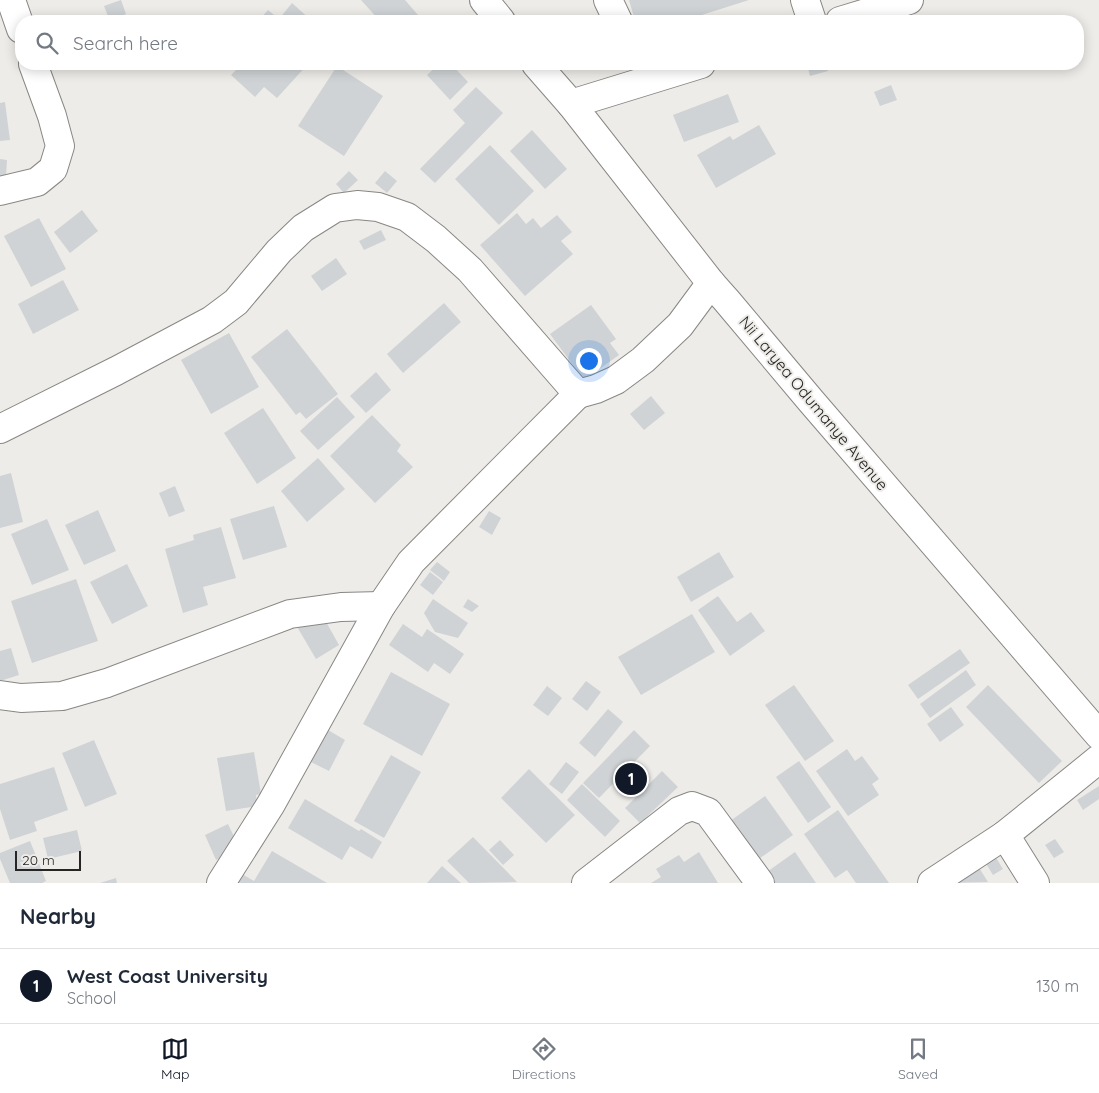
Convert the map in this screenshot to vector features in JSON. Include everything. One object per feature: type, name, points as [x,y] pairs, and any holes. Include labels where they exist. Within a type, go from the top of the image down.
[{"type":"street","points":[[11,0],[16,15]]},
{"type":"street","points":[[484,0],[496,15]]},
{"type":"street","points":[[608,0],[615,15]]},
{"type":"street","points":[[805,0],[810,15]]},
{"type":"street","points":[[860,15],[909,0]]},
{"type":"street","points":[[0,191],[37,182],[53,169],[60,146],[36,70]]},
{"type":"street","name":"Nii Laryea Odumanye Avenue","points":[[541,70],[571,104],[710,284],[727,301],[1099,735]]},
{"type":"street","points":[[571,104],[655,70]]},
{"type":"street","points":[[0,429],[212,320],[236,302],[279,251],[304,228],[335,208],[357,205],[378,207],[407,217],[436,239],[470,270],[578,394]]},
{"type":"street","points":[[221,883],[272,804],[381,606],[411,562],[578,394],[616,380],[643,360],[680,324],[710,284]]},
{"type":"street","points":[[0,695],[21,698],[62,696],[107,683],[290,614],[341,607],[381,606]]},
{"type":"street","points":[[932,883],[1005,835],[1099,759]]},
{"type":"street","points":[[586,883],[679,812],[692,806],[708,812],[760,883]]},
{"type":"street","points":[[1005,835],[1035,883]]},
{"type":"building","points":[[121,0],[126,14],[108,15],[104,6]]},
{"type":"building","points":[[361,0],[405,0],[418,15],[375,15]]},
{"type":"building","points":[[629,0],[749,0],[702,15],[633,15]]},
{"type":"building","points":[[292,3],[305,15],[282,15]]},
{"type":"building","points":[[268,10],[274,15],[263,15]]},
{"type":"building","points":[[236,70],[303,70],[277,98],[264,87],[255,97],[231,75]]},
{"type":"building","points":[[334,70],[343,70],[383,96],[344,156],[298,126]]},
{"type":"building","points":[[432,70],[457,70],[468,82],[450,100],[427,75]]},
{"type":"building","points":[[808,70],[828,70],[828,71],[810,76]]},
{"type":"building","points":[[891,85],[897,100],[880,106],[874,92]]},
{"type":"building","points":[[476,87],[503,113],[435,183],[420,169],[465,123],[453,110]]},
{"type":"building","points":[[728,94],[739,122],[684,142],[673,115]]},
{"type":"building","points":[[5,102],[10,140],[0,141],[0,103]]},
{"type":"building","points":[[759,125],[776,154],[716,188],[697,155],[730,136],[733,140]]},
{"type":"building","points":[[532,130],[567,169],[545,189],[510,151]]},
{"type":"building","points":[[490,145],[534,191],[499,225],[455,179]]},
{"type":"building","points":[[0,159],[7,160],[6,176],[0,176]]},
{"type":"building","points":[[349,171],[358,180],[344,193],[336,184]]},
{"type":"building","points":[[385,171],[397,181],[387,193],[375,183]]},
{"type":"building","points":[[82,210],[98,231],[70,253],[54,232]]},
{"type":"building","points":[[517,213],[526,224],[533,218],[541,228],[557,215],[572,232],[561,241],[573,254],[525,296],[480,245]]},
{"type":"building","points":[[39,218],[66,269],[31,287],[4,236]]},
{"type":"building","points":[[381,230],[386,240],[364,250],[359,241]]},
{"type":"building","points":[[336,258],[347,274],[322,291],[311,276]]},
{"type":"building","points":[[63,280],[79,310],[33,334],[18,304]]},
{"type":"building","points":[[444,303],[461,322],[403,373],[387,354]]},
{"type":"building","points":[[591,305],[616,339],[610,343],[619,355],[584,380],[550,334]]},
{"type":"building","points":[[287,329],[338,394],[306,419],[300,412],[296,415],[251,357]]},
{"type":"building","points":[[229,333],[259,387],[211,414],[181,360]]},
{"type":"building","points":[[376,372],[391,390],[366,413],[350,396]]},
{"type":"building","points":[[651,396],[665,413],[644,430],[630,414]]},
{"type":"building","points":[[337,397],[355,417],[318,450],[300,431]]},
{"type":"building","points":[[263,408],[296,458],[257,484],[224,433]]},
{"type":"building","points":[[372,415],[401,445],[397,451],[413,467],[375,503],[330,456]]},
{"type":"building","points":[[318,458],[345,489],[307,522],[281,491]]},
{"type":"building","points":[[11,473],[23,522],[0,528],[0,476]]},
{"type":"building","points":[[175,486],[185,511],[169,517],[159,493]]},
{"type":"building","points":[[274,506],[287,547],[243,560],[230,519]]},
{"type":"building","points":[[98,510],[116,551],[84,565],[65,525]]},
{"type":"building","points":[[489,511],[501,518],[492,535],[479,527]]},
{"type":"building","points":[[47,519],[69,570],[32,585],[11,534]]},
{"type":"building","points":[[221,527],[236,578],[203,587],[208,605],[183,613],[165,549],[194,540],[193,535]]},
{"type":"building","points":[[719,552],[734,577],[691,602],[677,577]]},
{"type":"building","points":[[437,562],[450,572],[444,581],[430,570]]},
{"type":"building","points":[[127,564],[148,606],[112,624],[90,582]]},
{"type":"building","points":[[430,572],[443,582],[433,595],[420,585]]},
{"type":"building","points":[[76,579],[98,641],[32,663],[11,601]]},
{"type":"building","points":[[718,596],[737,622],[751,612],[765,631],[730,656],[698,610]]},
{"type":"building","points":[[433,599],[468,623],[458,638],[435,632],[424,613]]},
{"type":"building","points":[[468,599],[479,606],[472,612],[463,607]]},
{"type":"building","points":[[320,611],[339,645],[316,659],[296,625]]},
{"type":"building","points":[[692,614],[715,652],[641,695],[618,657]]},
{"type":"building","points":[[403,624],[422,637],[427,629],[464,654],[450,674],[434,663],[428,672],[389,645]]},
{"type":"building","points":[[11,648],[19,675],[0,681],[0,651]]},
{"type":"building","points":[[960,649],[970,663],[918,699],[908,685]]},
{"type":"building","points":[[966,670],[976,685],[930,718],[920,704]]},
{"type":"building","points":[[391,672],[450,704],[422,756],[363,724]]},
{"type":"building","points":[[586,681],[601,692],[587,711],[572,699]]},
{"type":"building","points":[[794,685],[834,741],[805,761],[765,705]]},
{"type":"building","points":[[988,685],[1062,761],[1039,783],[966,707]]},
{"type":"building","points":[[547,686],[562,698],[548,716],[533,705]]},
{"type":"building","points":[[951,707],[964,725],[940,742],[927,724]]},
{"type":"building","points":[[608,709],[623,722],[595,757],[579,743]]},
{"type":"building","points":[[328,730],[345,740],[329,771],[311,762]]},
{"type":"building","points":[[634,730],[650,746],[599,798],[583,783]]},
{"type":"building","points":[[94,740],[117,794],[85,807],[62,753]]},
{"type":"building","points":[[847,749],[855,761],[862,756],[879,779],[872,784],[879,795],[848,816],[816,771]]},
{"type":"building","points":[[254,752],[261,794],[256,795],[257,806],[226,811],[217,758]]},
{"type":"building","points":[[391,755],[421,772],[384,838],[354,821]]},
{"type":"building","points":[[799,761],[831,807],[808,823],[776,777]]},
{"type":"building","points":[[566,762],[579,772],[562,794],[549,784]]},
{"type":"building","points":[[54,767],[68,810],[34,822],[37,831],[10,840],[0,809],[0,784]]},
{"type":"building","points":[[529,769],[575,815],[546,843],[501,798]]},
{"type":"building","points":[[662,771],[678,787],[640,823],[625,808]]},
{"type":"building","points":[[582,784],[620,821],[605,837],[567,800]]},
{"type":"building","points":[[1099,786],[1099,799],[1083,810],[1077,800]]},
{"type":"building","points":[[765,796],[793,835],[753,863],[726,824]]},
{"type":"building","points":[[305,799],[359,831],[361,829],[382,842],[372,859],[350,846],[342,860],[288,828]]},
{"type":"building","points":[[838,810],[889,883],[856,883],[847,870],[835,878],[804,834]]},
{"type":"building","points":[[228,824],[240,849],[216,860],[205,835]]},
{"type":"building","points":[[77,830],[82,851],[48,859],[43,838]]},
{"type":"building","points":[[473,837],[517,882],[469,883],[447,861]]},
{"type":"building","points":[[1055,839],[1064,852],[1054,858],[1045,845]]},
{"type":"building","points":[[500,840],[514,855],[503,865],[489,850]]},
{"type":"building","points":[[30,841],[46,881],[42,883],[10,883],[0,859],[0,853]]},
{"type":"building","points":[[272,851],[327,883],[237,883],[242,874],[254,881]]},
{"type":"building","points":[[699,852],[718,883],[651,883],[661,877],[656,869],[679,855],[684,862]]},
{"type":"building","points":[[795,852],[816,883],[770,883],[764,874]]},
{"type":"building","points":[[995,856],[1003,869],[993,875],[985,862]]},
{"type":"building","points":[[442,866],[461,883],[427,883]]},
{"type":"building","points":[[978,866],[988,882],[950,883]]},
{"type":"building","points":[[116,878],[117,883],[100,883]]},
{"type":"place","name":"West Coast University","points":[[631,779]]}]
